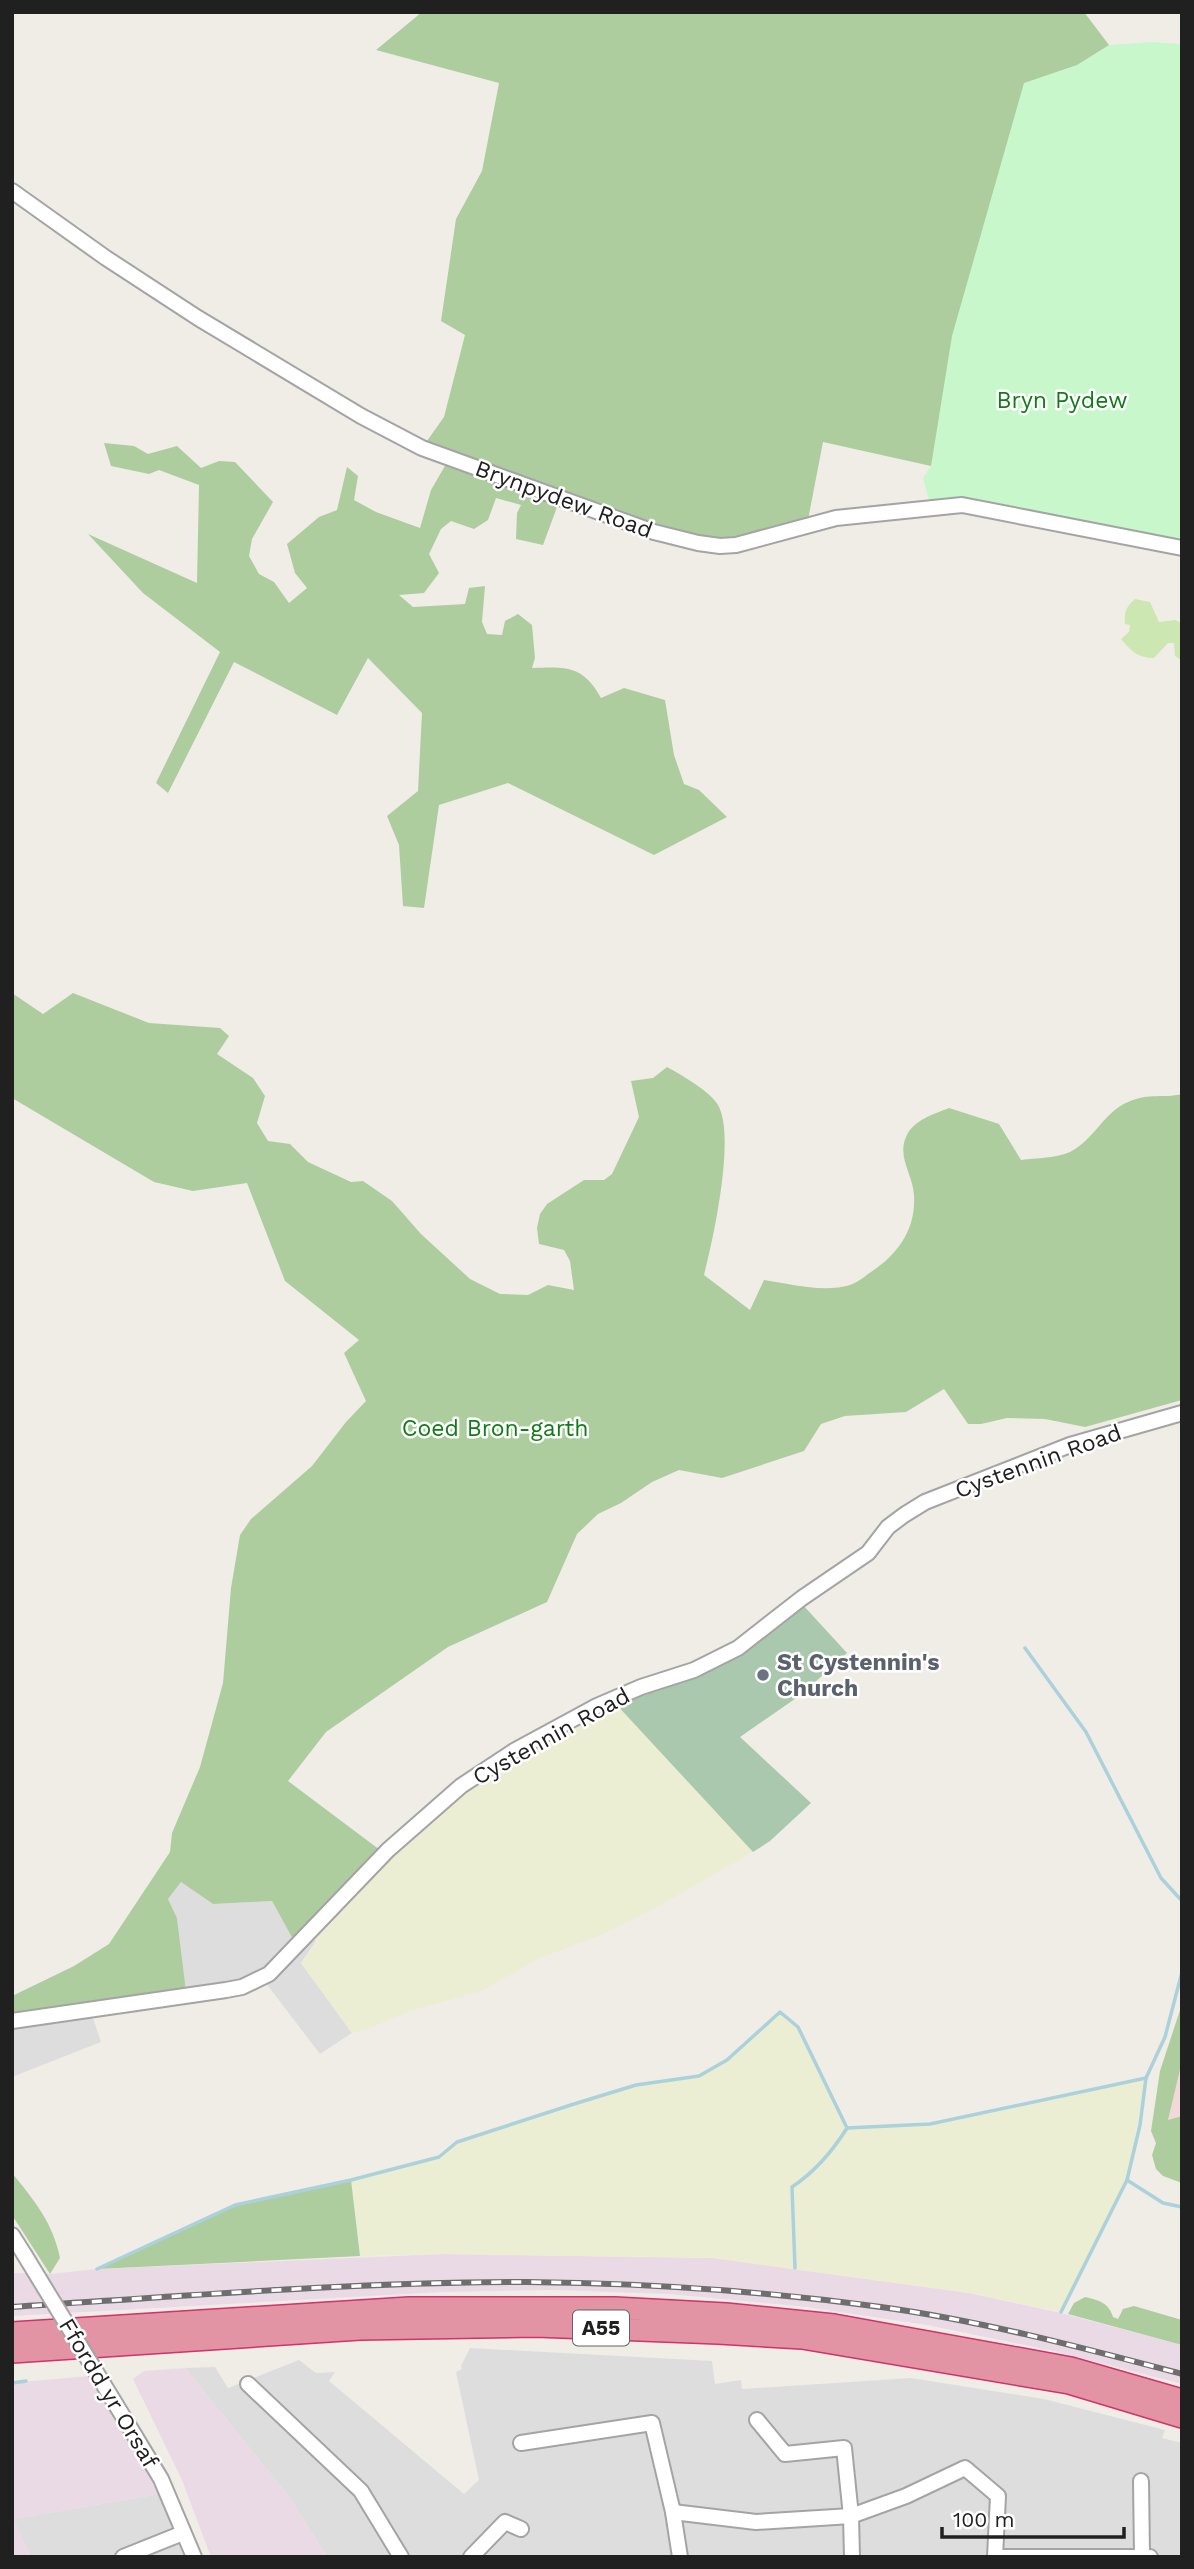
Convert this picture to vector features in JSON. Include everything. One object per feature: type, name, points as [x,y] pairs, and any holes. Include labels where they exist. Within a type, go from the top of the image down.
[{"type":"highway","name":"A55","points":[[12,2333],[409,2308],[615,2308],[726,2314],[847,2328],[1071,2368],[1182,2400]]},
{"type":"highway","name":"A55","points":[[12,2352],[360,2329],[536,2326],[718,2333],[802,2339],[1069,2383],[1182,2417]]},
{"type":"street","name":"Brynpydew Road","points":[[12,191],[106,258],[198,318],[422,448],[654,532],[720,547],[736,545],[835,517],[962,505],[1182,548]]},
{"type":"street","name":"Cystennin Road","points":[[12,2021],[226,1990],[256,1982],[269,1974],[388,1850],[461,1786],[514,1751],[620,1695],[694,1670],[731,1652],[802,1598],[868,1553],[888,1527],[925,1502],[1070,1445],[1182,1413]]},
{"type":"street","name":"Ffordd yr Orsaf","points":[[12,2235],[161,2479],[194,2557]]},
{"type":"street","points":[[248,2384],[362,2491],[401,2557]]},
{"type":"street","points":[[757,2420],[785,2454],[844,2448],[852,2557]]},
{"type":"street","points":[[521,2443],[652,2423],[673,2512],[680,2557]]},
{"type":"street","points":[[673,2512],[756,2522],[851,2516],[906,2496],[965,2468],[998,2496],[995,2557],[1146,2556],[1141,2481]]},
{"type":"street","points":[[471,2557],[505,2522],[521,2529]]},
{"type":"street","points":[[123,2557],[183,2533]]},
{"type":"shaded area","points":[[181,1882],[213,1904],[272,1901],[295,1943],[299,1945],[317,1940],[301,1963],[352,2033],[320,2054],[262,1978],[186,1991],[177,1918],[168,1899]]},
{"type":"shaded area","points":[[92,2015],[101,2042],[12,2077],[12,2029]]},
{"type":"shaded area","points":[[1182,2061],[1182,2116],[1168,2120],[1178,2072]]},
{"type":"shaded area","points":[[443,2254],[713,2258],[969,2293],[1061,2313],[1182,2345],[1182,2384],[1054,2351],[927,2325],[806,2307],[669,2294],[553,2290],[442,2292],[12,2316],[12,2273],[50,2274],[97,2269]]},
{"type":"shaded area","points":[[470,2348],[712,2361],[715,2384],[741,2380],[742,2389],[911,2378],[1044,2399],[1165,2430],[1162,2438],[1182,2443],[1182,2557],[327,2557],[289,2497],[185,2368],[215,2367],[228,2388],[299,2360],[316,2373],[335,2372],[329,2381],[464,2494],[479,2480],[456,2372],[462,2369]]},
{"type":"shaded area","points":[[185,2368],[289,2497],[327,2557],[211,2557],[182,2480],[133,2379],[144,2371]]},
{"type":"shaded area","points":[[88,2376],[159,2494],[14,2519],[31,2557],[12,2557],[12,2383]]},
{"type":"shaded area","points":[[159,2494],[184,2557],[31,2557],[13,2519]]},
{"type":"green space","points":[[422,12],[1084,12],[1109,45],[962,505],[931,466],[823,442],[807,525],[720,546],[560,499],[543,545],[516,539],[517,513],[521,505],[496,498],[488,520],[474,529],[451,521],[441,529],[429,554],[439,573],[424,593],[399,595],[413,607],[465,604],[469,588],[485,586],[482,622],[487,634],[502,635],[505,621],[518,614],[532,625],[535,658],[532,668],[572,670],[587,679],[601,698],[624,688],[665,700],[674,755],[684,784],[699,790],[727,817],[654,855],[508,783],[439,805],[424,908],[403,906],[399,845],[387,816],[418,791],[422,713],[368,658],[337,715],[234,662],[168,793],[156,783],[220,652],[143,593],[88,534],[197,583],[199,485],[159,470],[149,474],[111,466],[104,443],[134,446],[148,454],[177,446],[201,468],[219,461],[235,462],[273,502],[252,539],[249,556],[259,574],[274,582],[289,603],[307,588],[295,573],[287,544],[319,517],[337,510],[347,467],[358,476],[354,500],[376,512],[420,528],[431,490],[449,459],[422,448],[444,417],[465,335],[441,321],[456,219],[482,171],[499,83],[376,50]]},
{"type":"green space","name":"Bryn Pydew","points":[[1151,42],[1182,44],[1182,548],[931,507],[923,478],[931,466],[952,336],[1024,83],[1077,65],[1109,45]]},
{"type":"green space","points":[[1135,599],[1150,602],[1159,622],[1175,620],[1182,623],[1182,661],[1175,656],[1174,643],[1168,643],[1154,658],[1148,658],[1135,653],[1121,639],[1129,632],[1130,625],[1125,624],[1125,613]]},
{"type":"green space","name":"Coed Bron-garth","points":[[12,993],[43,1014],[73,993],[149,1023],[220,1028],[229,1036],[217,1054],[253,1078],[265,1096],[257,1123],[268,1141],[290,1144],[308,1162],[351,1182],[363,1181],[392,1201],[421,1234],[470,1279],[500,1294],[528,1295],[548,1285],[574,1290],[570,1261],[564,1250],[539,1244],[537,1228],[540,1214],[547,1204],[584,1180],[604,1180],[612,1174],[639,1117],[631,1081],[653,1078],[667,1067],[702,1089],[718,1105],[723,1120],[724,1163],[713,1238],[704,1275],[750,1310],[764,1280],[818,1288],[840,1287],[859,1280],[888,1259],[903,1241],[912,1220],[914,1195],[903,1152],[909,1131],[924,1118],[949,1108],[999,1124],[1021,1160],[1053,1157],[1070,1152],[1086,1141],[1112,1112],[1128,1102],[1143,1097],[1182,1094],[1182,1400],[1085,1427],[1045,1419],[1007,1418],[968,1424],[944,1389],[906,1412],[845,1416],[821,1424],[804,1451],[722,1478],[679,1470],[652,1482],[621,1503],[598,1514],[577,1534],[547,1602],[448,1647],[326,1732],[288,1781],[380,1850],[295,1943],[272,1901],[213,1904],[181,1882],[168,1899],[177,1918],[186,1991],[12,2015],[12,1996],[74,1966],[109,1944],[170,1852],[172,1833],[200,1767],[223,1683],[231,1588],[240,1535],[251,1519],[312,1466],[366,1401],[344,1353],[359,1340],[285,1281],[247,1183],[193,1191],[154,1182],[12,1098]]},
{"type":"green space","points":[[802,1604],[847,1653],[802,1694],[740,1737],[811,1803],[770,1841],[753,1852],[614,1702],[707,1673],[752,1645]]},
{"type":"green space","points":[[614,1702],[753,1852],[661,1905],[601,1935],[536,1960],[482,1991],[414,2010],[352,2033],[301,1963],[317,1940],[314,1928],[461,1786]]},
{"type":"green space","points":[[1182,2004],[1182,2061],[1168,2120],[1182,2116],[1182,2183],[1163,2176],[1156,2169],[1152,2155],[1156,2143],[1151,2131],[1160,2071]]},
{"type":"green space","points":[[780,2012],[798,2027],[847,2128],[930,2124],[1146,2078],[1127,2180],[1061,2312],[969,2293],[713,2258],[443,2254],[360,2256],[351,2180],[439,2157],[457,2142],[636,2085],[699,2076],[727,2060]]},
{"type":"green space","points":[[12,2173],[35,2203],[53,2234],[60,2258],[50,2274],[12,2215]]},
{"type":"green space","points":[[351,2180],[360,2256],[97,2269],[235,2205]]},
{"type":"green space","points":[[1085,2297],[1103,2303],[1113,2317],[1118,2319],[1123,2309],[1134,2306],[1182,2320],[1182,2345],[1068,2314],[1074,2303]]},
{"type":"waterway","points":[[1025,1648],[1086,1732],[1161,1878],[1182,1901]]},
{"type":"waterway","points":[[1182,1972],[1165,2037],[1146,2078],[1140,2125],[1127,2180],[1163,2203],[1182,2207]]},
{"type":"waterway","points":[[97,2269],[235,2205],[351,2180],[439,2157],[457,2142],[574,2104],[636,2085],[699,2076],[727,2060],[780,2012],[798,2027],[847,2128],[930,2124],[1146,2078]]},
{"type":"waterway","points":[[795,2268],[792,2187],[823,2160],[847,2128]]},
{"type":"waterway","points":[[1061,2312],[1127,2180]]},
{"type":"waterway","points":[[12,2383],[26,2381]]},
{"type":"railway","points":[[12,2307],[398,2284],[527,2282],[660,2286],[793,2296],[919,2313],[1033,2336],[1182,2374]]},
{"type":"place","name":"St Cystennin's Church","points":[[763,1675]]}]
